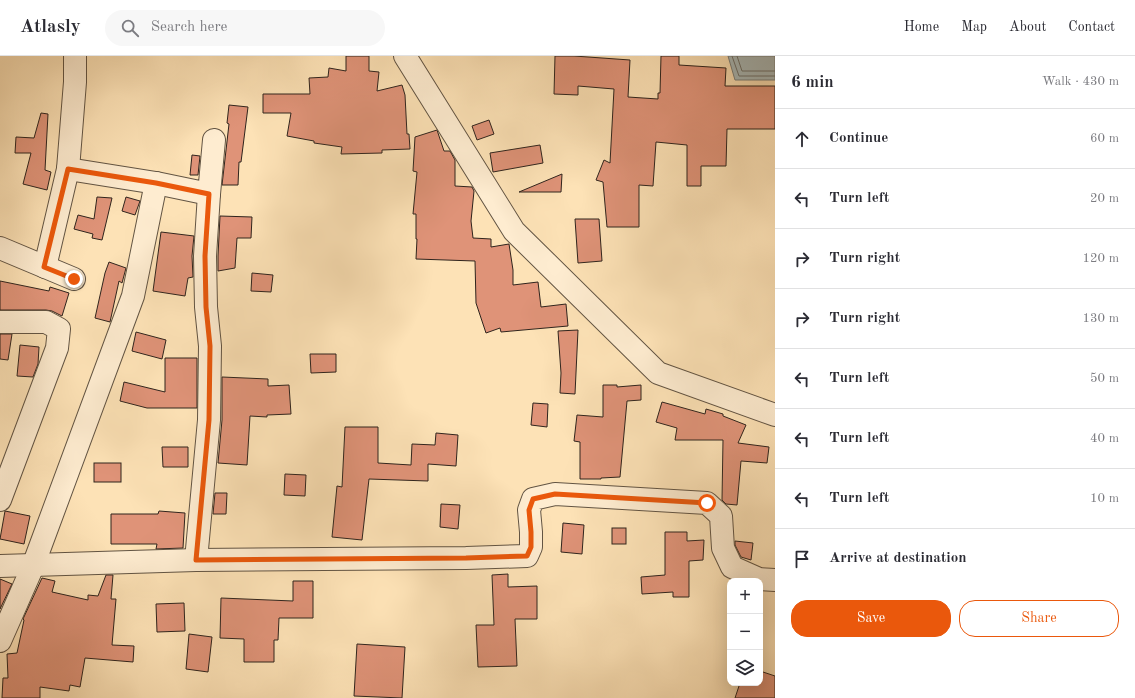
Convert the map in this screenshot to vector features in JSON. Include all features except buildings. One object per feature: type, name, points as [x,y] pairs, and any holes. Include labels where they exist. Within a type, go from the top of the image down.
[{"type":"street","points":[[44,267],[68,169],[75,82],[75,56]]},
{"type":"street","points":[[405,56],[514,231],[658,373],[775,415]]},
{"type":"street","points":[[196,560],[209,420],[210,346],[206,307],[205,256],[214,140]]},
{"type":"street","points":[[68,169],[156,183],[209,194]]},
{"type":"street","points":[[0,641],[33,566],[133,296],[156,183]]},
{"type":"street","points":[[0,248],[74,279]]},
{"type":"street","points":[[0,322],[46,322],[59,329],[57,348],[0,500]]},
{"type":"street","points":[[0,566],[196,560],[466,558],[527,556],[531,547],[529,510],[533,499],[555,494],[707,503],[721,516],[723,548],[732,567],[758,579],[775,580]]},
{"type":"water","points":[[728,56],[775,56],[775,80],[735,80]]},
{"type":"route","points":[[74,279],[44,267],[68,169],[156,183],[209,194],[205,256],[206,307],[210,346],[209,420],[196,560],[466,558],[527,556],[531,547],[529,510],[533,499],[555,494],[707,503]]}]
